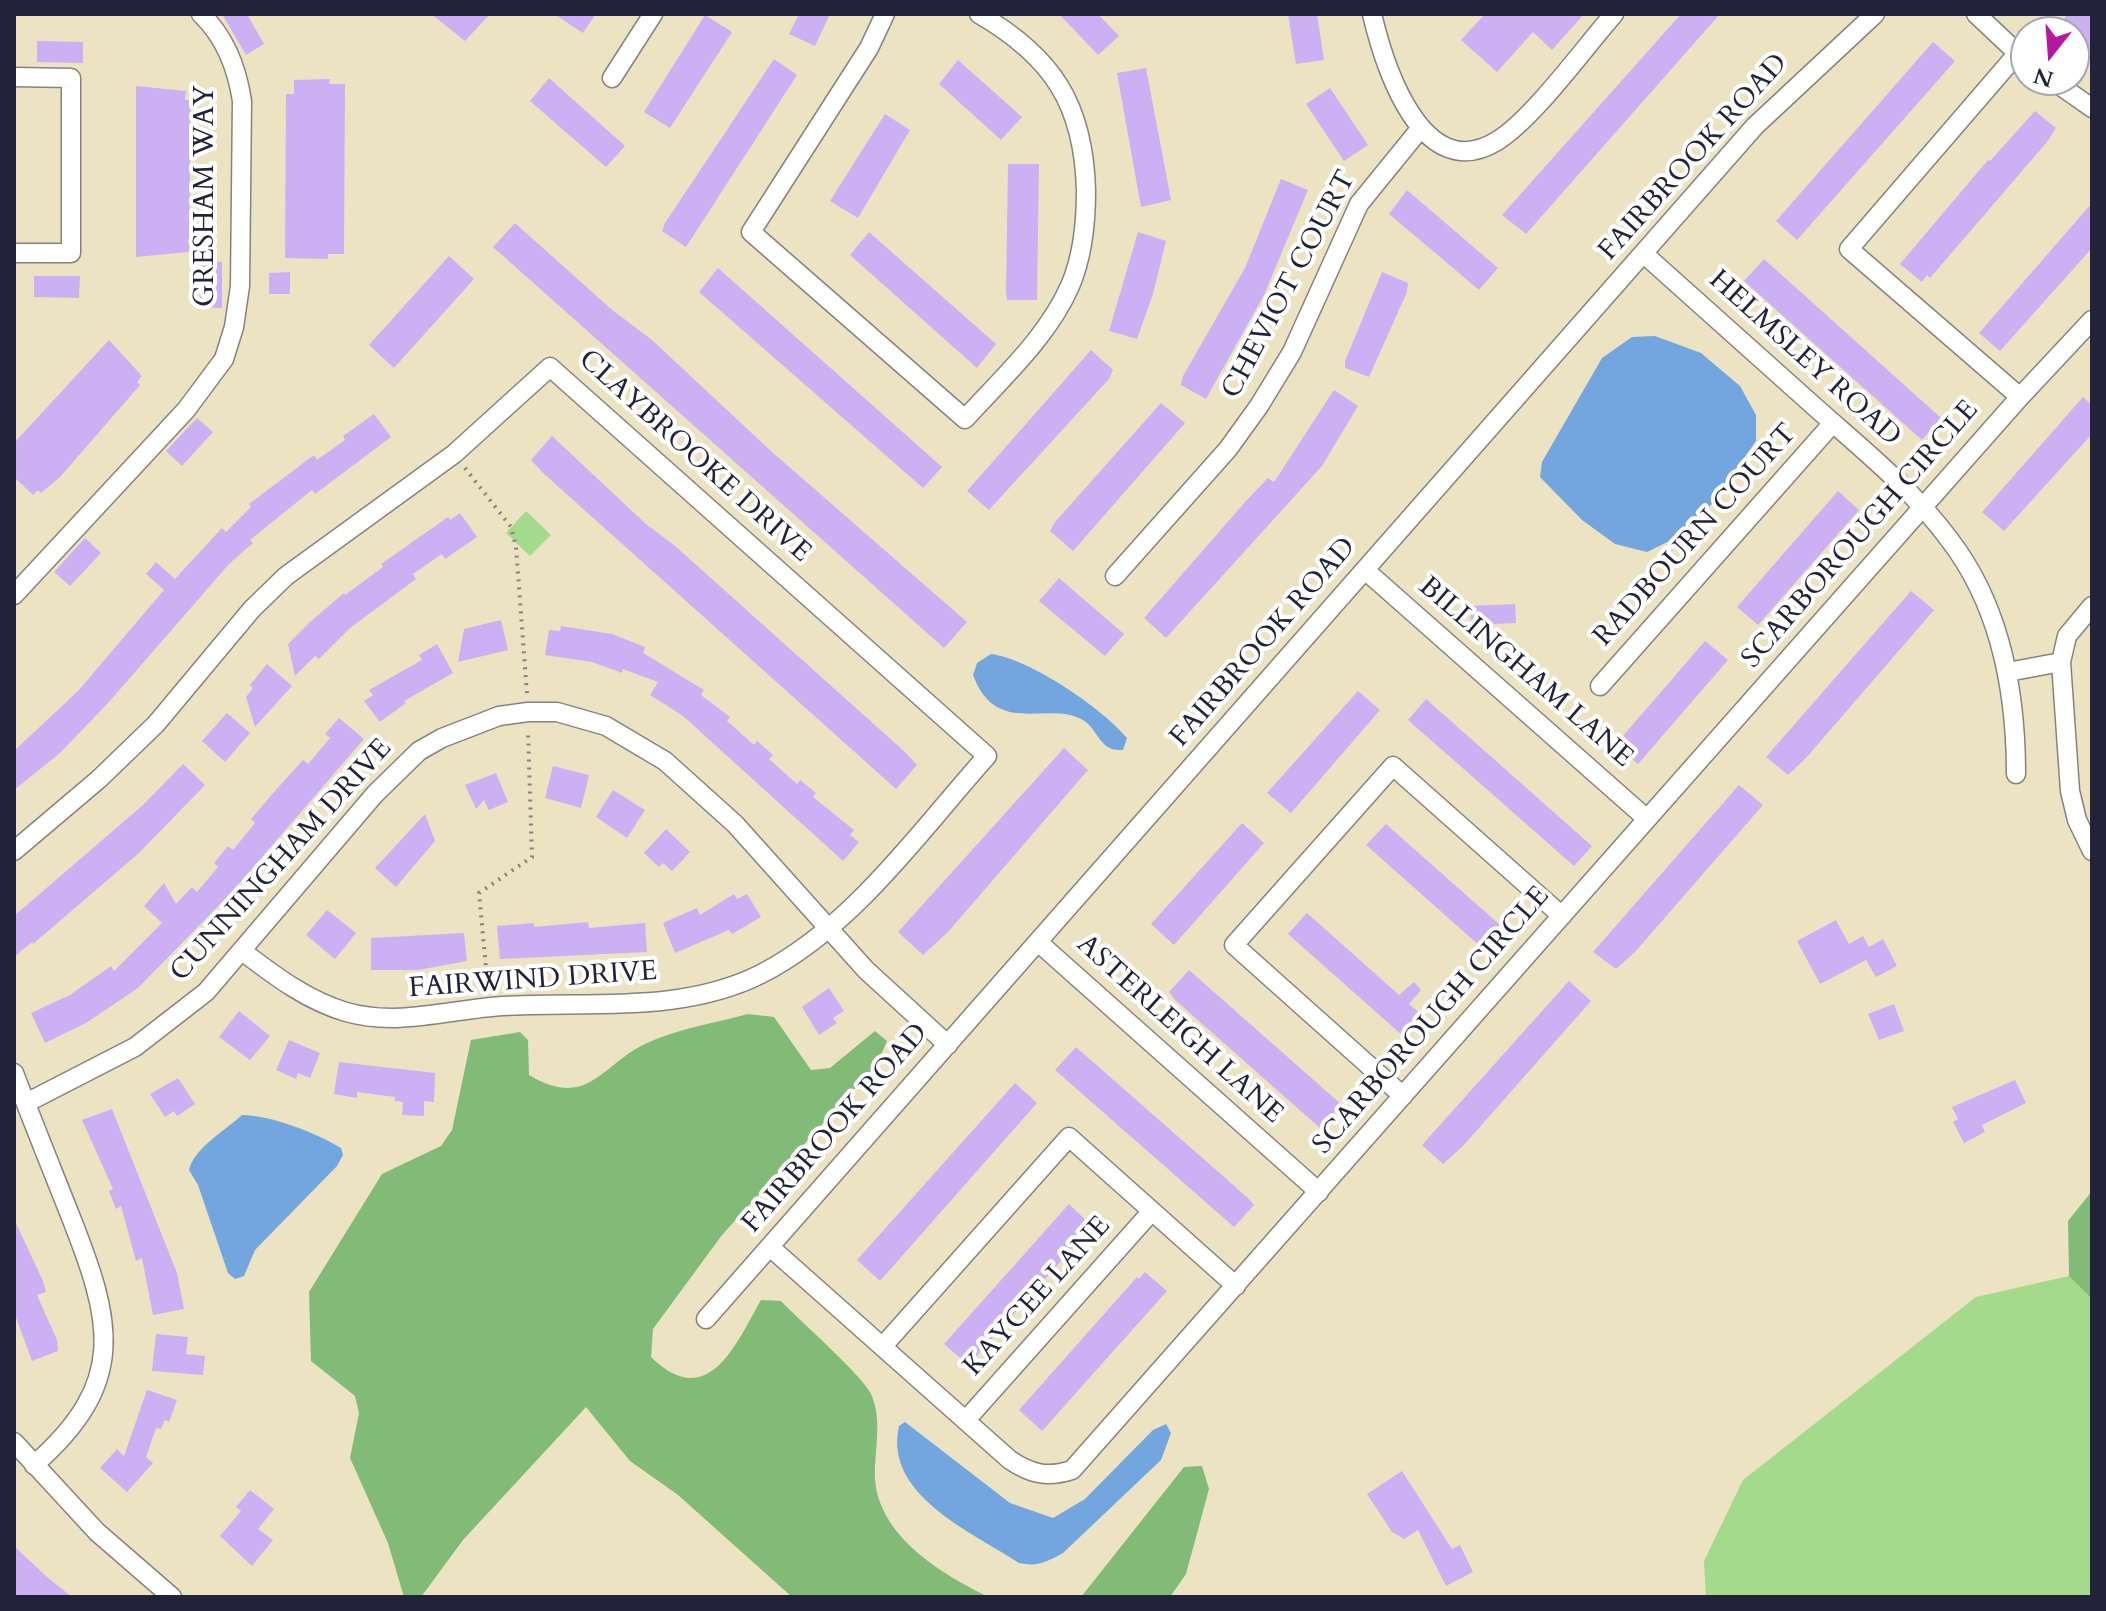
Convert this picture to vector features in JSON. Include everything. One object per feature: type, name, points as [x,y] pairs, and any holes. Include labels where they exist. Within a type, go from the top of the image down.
[{"type":"street","name":"GRESHAM WAY","points":[[14,595],[186,410],[224,359],[234,327],[240,286],[242,101],[238,75],[226,49],[201,14]]},
{"type":"street","points":[[612,78],[653,14]]},
{"type":"street","points":[[885,14],[869,48],[751,232],[965,419],[1040,336],[1057,309],[1079,262],[1086,211],[1083,147],[1067,98],[1039,57],[1011,32],[979,14]]},
{"type":"street","points":[[1372,14],[1399,96],[1420,129],[1455,148],[1476,149],[1496,142],[1516,127],[1614,14]]},
{"type":"street","name":"FAIRBROOK ROAD","points":[[706,1319],[1755,126],[1875,14]]},
{"type":"street","points":[[1976,14],[2010,46]]},
{"type":"street","points":[[2010,70],[1849,249],[2020,397]]},
{"type":"street","points":[[14,77],[71,78],[71,253],[14,253]]},
{"type":"street","points":[[2075,96],[2092,108]]},
{"type":"street","name":"CHEVIOT COURT","points":[[1115,576],[1228,449],[1273,386],[1359,204],[1420,129]]},
{"type":"street","name":"HELMSLEY ROAD","points":[[1644,254],[1869,453],[1951,541],[1993,623],[2008,672],[2016,723],[2016,774]]},
{"type":"street","name":"SCARBOROUGH CIRCLE","points":[[770,1247],[1024,1469],[1055,1475],[1072,1470],[2020,397],[2092,320]]},
{"type":"street","name":"CLAYBROOKE DRIVE","points":[[14,851],[99,779],[156,724],[252,609],[286,576],[454,454],[550,367],[987,756],[858,902],[827,927]]},
{"type":"street","name":"RADBOURN COURT","points":[[1600,686],[1833,423]]},
{"type":"street","name":"BILLINGHAM LANE","points":[[1365,570],[1647,819]]},
{"type":"street","points":[[2092,606],[2067,636],[2061,662],[2070,791],[2077,820],[2092,851]]},
{"type":"street","points":[[2008,672],[2061,662]]},
{"type":"street","name":"CUNNINGHAM DRIVE","points":[[26,1103],[135,1047],[206,992],[375,794],[419,751],[442,738],[499,716],[528,712],[557,712],[606,726],[665,761],[735,824],[866,970],[948,1045]]},
{"type":"street","points":[[1403,1096],[1234,945],[1393,766],[1562,916]]},
{"type":"street","name":"FAIRWIND DRIVE","points":[[242,951],[286,985],[348,1012],[409,1018],[490,1007],[648,1003],[686,997],[760,974],[827,927]]},
{"type":"street","name":"ASTERLEIGH LANE","points":[[1038,942],[1319,1192]]},
{"type":"street","points":[[14,1073],[89,1263],[105,1327],[96,1386],[82,1414],[63,1439],[34,1465]]},
{"type":"street","points":[[883,1346],[1069,1137],[1236,1286]]},
{"type":"street","name":"KAYCEE LANE","points":[[966,1420],[1152,1211]]},
{"type":"street","points":[[14,1442],[97,1532],[172,1597]]},
{"type":"path","points":[[454,454],[511,527],[525,647],[532,857],[479,893],[490,1007]]},
{"type":"green space","points":[[526,511],[551,535],[530,556],[506,533]]},
{"type":"green space","points":[[748,1014],[774,1017],[811,1070],[830,1068],[875,1031],[887,1041],[877,1064],[722,1235],[653,1329],[651,1357],[671,1372],[689,1378],[704,1375],[718,1366],[730,1352],[761,1300],[781,1301],[843,1361],[871,1394],[877,1414],[875,1479],[879,1500],[888,1519],[916,1552],[989,1597],[792,1597],[678,1495],[630,1461],[586,1407],[463,1540],[421,1597],[404,1597],[388,1543],[350,1458],[359,1413],[355,1396],[311,1361],[309,1292],[382,1174],[441,1146],[452,1130],[471,1040],[520,1032],[528,1040],[529,1075],[549,1085],[566,1088],[593,1080],[630,1053],[657,1039]]},
{"type":"green space","points":[[2092,1191],[2092,1299],[2069,1276],[2068,1221]]},
{"type":"green space","points":[[2069,1276],[2092,1299],[2092,1597],[1706,1597],[1704,1561],[1743,1480],[1976,1297]]},
{"type":"green space","points":[[1202,1466],[1209,1489],[1186,1574],[1170,1597],[1081,1597],[1184,1467]]},
{"type":"water","points":[[1655,336],[1701,353],[1740,386],[1756,415],[1756,441],[1694,529],[1647,552],[1615,544],[1582,520],[1540,477],[1542,462],[1602,358],[1632,337]]},
{"type":"water","points":[[991,654],[1045,675],[1101,713],[1127,738],[1123,750],[1108,747],[1087,723],[1067,714],[1022,714],[995,706],[983,694],[973,675],[977,663]]},
{"type":"water","points":[[242,1115],[267,1118],[306,1131],[341,1148],[343,1155],[337,1166],[255,1250],[244,1276],[235,1279],[228,1273],[198,1185],[189,1170],[197,1154]]},
{"type":"water","points":[[905,1422],[1010,1503],[1053,1518],[1085,1499],[1153,1430],[1166,1424],[1171,1433],[1161,1460],[1063,1553],[1031,1564],[1019,1563],[956,1524],[935,1509],[918,1491],[904,1472],[898,1450],[899,1426]]},
{"type":"building","points":[[222,14],[247,14],[264,44],[246,55]]},
{"type":"building","points":[[431,14],[490,14],[465,41]]},
{"type":"building","points":[[554,14],[596,14],[583,33]]},
{"type":"building","points":[[799,14],[830,14],[815,46],[789,34]]},
{"type":"building","points":[[1059,14],[1098,14],[1119,36],[1098,55]]},
{"type":"building","points":[[1288,14],[1317,14],[1324,60],[1296,64]]},
{"type":"building","points":[[1485,14],[1584,14],[1552,50],[1533,32],[1497,72],[1461,40]]},
{"type":"building","points":[[1681,14],[1720,14],[1526,234],[1502,215]]},
{"type":"building","points":[[2092,14],[2092,52],[2090,16],[2066,16]]},
{"type":"building","points":[[705,15],[732,32],[670,128],[644,112]]},
{"type":"building","points":[[37,41],[83,42],[83,63],[37,62]]},
{"type":"building","points":[[1933,42],[1955,61],[1797,240],[1776,221]]},
{"type":"building","points":[[774,59],[797,75],[686,247],[662,231],[665,223]]},
{"type":"building","points":[[958,60],[1022,117],[1001,140],[939,84]]},
{"type":"building","points":[[1146,68],[1171,200],[1141,207],[1117,73]]},
{"type":"building","points":[[549,78],[625,146],[606,167],[530,101]]},
{"type":"building","points":[[330,79],[329,84],[345,84],[344,254],[328,254],[328,259],[285,258],[286,94],[294,94],[294,80]]},
{"type":"building","points":[[136,86],[186,91],[185,100],[191,100],[189,252],[136,257]]},
{"type":"building","points":[[1330,88],[1368,145],[1344,161],[1306,104]]},
{"type":"building","points":[[2035,111],[2056,128],[2047,142],[1930,278],[1927,275],[1922,282],[1900,264],[1988,160]]},
{"type":"building","points":[[885,114],[910,130],[858,218],[830,201]]},
{"type":"building","points":[[1008,164],[1039,164],[1037,300],[1007,300]]},
{"type":"building","points":[[1281,179],[1308,190],[1264,295],[1206,399],[1181,385],[1183,376],[1245,268]]},
{"type":"building","points":[[1407,190],[1498,268],[1479,290],[1389,214]]},
{"type":"building","points":[[2092,203],[2092,248],[2000,351],[1979,333]]},
{"type":"building","points":[[515,223],[611,309],[652,340],[772,452],[967,622],[944,648],[493,247]]},
{"type":"building","points":[[869,232],[996,344],[977,368],[850,255]]},
{"type":"building","points":[[1138,232],[1166,241],[1153,294],[1137,339],[1109,331]]},
{"type":"building","points":[[449,256],[474,279],[394,368],[369,345]]},
{"type":"building","points":[[1764,259],[1941,418],[1922,440],[1744,281]]},
{"type":"building","points":[[201,261],[222,262],[222,308],[200,307]]},
{"type":"building","points":[[718,268],[942,467],[923,488],[699,292]]},
{"type":"building","points":[[290,272],[290,294],[269,294],[269,273]]},
{"type":"building","points":[[1382,272],[1408,283],[1407,292],[1369,377],[1345,368],[1345,361]]},
{"type":"building","points":[[34,276],[80,276],[79,298],[34,297]]},
{"type":"building","points":[[109,340],[142,376],[137,382],[140,385],[60,477],[41,493],[38,490],[33,495],[14,477],[14,443]]},
{"type":"building","points":[[1091,350],[1113,370],[1109,379],[989,510],[967,491]]},
{"type":"building","points":[[1334,390],[1358,406],[1322,466],[1166,638],[1144,618],[1245,502],[1268,478],[1274,482]]},
{"type":"building","points":[[2083,397],[2092,405],[2092,434],[2004,531],[1982,512]]},
{"type":"building","points":[[1161,403],[1185,423],[1073,551],[1050,531],[1055,522]]},
{"type":"building","points":[[374,414],[391,437],[315,494],[312,490],[250,540],[253,543],[229,564],[109,702],[60,753],[14,790],[14,751],[78,691],[164,590],[146,574],[156,562],[175,579],[222,528],[226,532],[251,507],[249,504],[314,455],[317,460],[345,440],[343,436]]},
{"type":"building","points":[[197,418],[213,432],[182,466],[166,451]]},
{"type":"building","points":[[552,436],[647,525],[674,545],[905,752],[917,765],[896,789],[543,473],[531,460]]},
{"type":"building","points":[[1838,491],[1859,510],[1758,625],[1737,607]]},
{"type":"building","points":[[460,513],[477,537],[445,559],[442,554],[413,574],[416,579],[350,628],[319,659],[315,656],[295,676],[288,644],[310,622],[344,593],[383,567],[381,564],[448,517],[450,520]]},
{"type":"building","points":[[85,538],[101,553],[70,586],[54,572]]},
{"type":"building","points":[[1059,578],[1124,634],[1105,656],[1039,601]]},
{"type":"building","points":[[1911,591],[1934,610],[1788,775],[1766,757]]},
{"type":"building","points":[[1515,604],[1516,623],[1471,625],[1470,606]]},
{"type":"building","points":[[501,620],[508,650],[458,662],[464,629]]},
{"type":"building","points":[[561,626],[612,634],[645,647],[643,653],[704,690],[701,695],[730,717],[727,721],[754,745],[757,741],[773,755],[769,759],[797,784],[800,780],[816,793],[813,797],[854,830],[850,835],[859,842],[843,861],[683,716],[650,695],[658,682],[623,669],[622,673],[592,662],[545,655],[549,630],[560,631]]},
{"type":"building","points":[[1705,641],[1728,660],[1638,764],[1616,744]]},
{"type":"building","points":[[437,644],[453,673],[404,701],[406,703],[380,722],[364,701],[373,695],[369,690],[422,660],[419,655]]},
{"type":"building","points":[[267,664],[292,686],[255,727],[246,697],[253,688],[250,685]]},
{"type":"building","points":[[1358,691],[1380,710],[1291,813],[1267,793]]},
{"type":"building","points":[[1426,699],[1592,846],[1574,866],[1408,720]]},
{"type":"building","points":[[227,713],[250,733],[225,762],[202,741]]},
{"type":"building","points":[[339,718],[364,739],[231,893],[138,988],[86,1023],[45,1043],[31,1013],[70,995],[111,966],[114,971],[162,923],[144,906],[164,883],[176,904],[192,887],[197,892],[218,867],[214,863],[228,846],[233,850],[255,823],[251,819],[274,792],[303,760],[308,764],[330,738],[325,734]]},
{"type":"building","points":[[1064,748],[1088,770],[948,932],[923,955],[898,932]]},
{"type":"building","points":[[183,764],[205,785],[139,853],[14,957],[14,916],[143,805]]},
{"type":"building","points":[[553,766],[589,775],[581,808],[545,798]]},
{"type":"building","points":[[496,773],[508,802],[489,810],[484,800],[476,809],[465,785]]},
{"type":"building","points":[[1739,785],[1763,805],[1635,952],[1616,969],[1593,952]]},
{"type":"building","points":[[613,790],[645,810],[627,838],[596,817]]},
{"type":"building","points":[[425,814],[435,841],[396,887],[375,868]]},
{"type":"building","points":[[1242,823],[1264,843],[1174,945],[1151,924]]},
{"type":"building","points":[[1386,824],[1500,925],[1481,947],[1366,845]]},
{"type":"building","points":[[666,829],[690,852],[672,871],[663,863],[659,867],[644,853]]},
{"type":"building","points":[[734,894],[737,899],[747,894],[761,917],[732,934],[729,930],[675,953],[663,923],[697,908],[700,915]]},
{"type":"building","points":[[327,910],[356,933],[335,959],[306,935]]},
{"type":"building","points":[[1307,913],[1399,995],[1414,982],[1421,990],[1409,1004],[1422,1015],[1403,1036],[1288,934]]},
{"type":"building","points":[[1836,920],[1849,944],[1863,936],[1869,947],[1883,939],[1897,966],[1876,977],[1866,960],[1820,984],[1797,941]]},
{"type":"building","points":[[588,922],[589,928],[645,923],[647,952],[500,959],[497,926],[534,923],[534,927]]},
{"type":"building","points":[[464,933],[467,961],[418,970],[371,970],[371,938]]},
{"type":"building","points":[[1189,970],[1342,1105],[1320,1128],[1174,999],[1169,992]]},
{"type":"building","points":[[1569,981],[1591,1001],[1463,1146],[1443,1164],[1422,1145]]},
{"type":"building","points":[[829,988],[844,1011],[833,1018],[837,1023],[819,1035],[802,1007]]},
{"type":"building","points":[[1894,1004],[1904,1031],[1879,1040],[1868,1014]]},
{"type":"building","points":[[239,1011],[270,1036],[250,1060],[219,1037]]},
{"type":"building","points":[[289,1040],[320,1053],[310,1078],[298,1073],[296,1079],[276,1070]]},
{"type":"building","points":[[1076,1047],[1248,1198],[1254,1205],[1234,1227],[1055,1070]]},
{"type":"building","points":[[339,1062],[435,1073],[434,1102],[424,1101],[424,1116],[402,1115],[403,1102],[395,1101],[395,1097],[357,1092],[357,1098],[334,1094]]},
{"type":"building","points":[[178,1078],[195,1104],[177,1116],[174,1111],[165,1117],[150,1094]]},
{"type":"building","points":[[2015,1080],[2026,1103],[1982,1125],[1985,1132],[1964,1143],[1953,1122],[1958,1119],[1952,1107]]},
{"type":"building","points":[[1015,1083],[1037,1103],[880,1281],[857,1260]]},
{"type":"building","points":[[112,1109],[177,1273],[184,1309],[153,1315],[142,1258],[136,1261],[121,1206],[116,1209],[109,1191],[113,1189],[82,1120]]},
{"type":"building","points":[[1069,1204],[1092,1226],[974,1359],[971,1356],[966,1363],[944,1344]]},
{"type":"building","points":[[14,1219],[43,1281],[46,1292],[37,1295],[57,1340],[58,1351],[32,1361],[14,1312]]},
{"type":"building","points":[[1145,1272],[1167,1291],[1042,1431],[1019,1410],[1137,1277],[1139,1279]]},
{"type":"building","points":[[156,1334],[188,1337],[186,1354],[205,1356],[203,1375],[152,1371]]},
{"type":"building","points":[[147,1390],[177,1400],[169,1422],[165,1420],[161,1429],[156,1428],[146,1457],[153,1463],[127,1492],[100,1468],[117,1449],[124,1456]]},
{"type":"building","points":[[1402,1471],[1452,1549],[1460,1545],[1473,1572],[1446,1586],[1418,1530],[1404,1539],[1392,1532],[1367,1494]]},
{"type":"building","points":[[250,1490],[274,1509],[258,1529],[273,1540],[252,1566],[220,1536],[241,1511],[236,1507]]},
{"type":"building","points":[[14,1546],[47,1577],[72,1597],[14,1597]]}]
